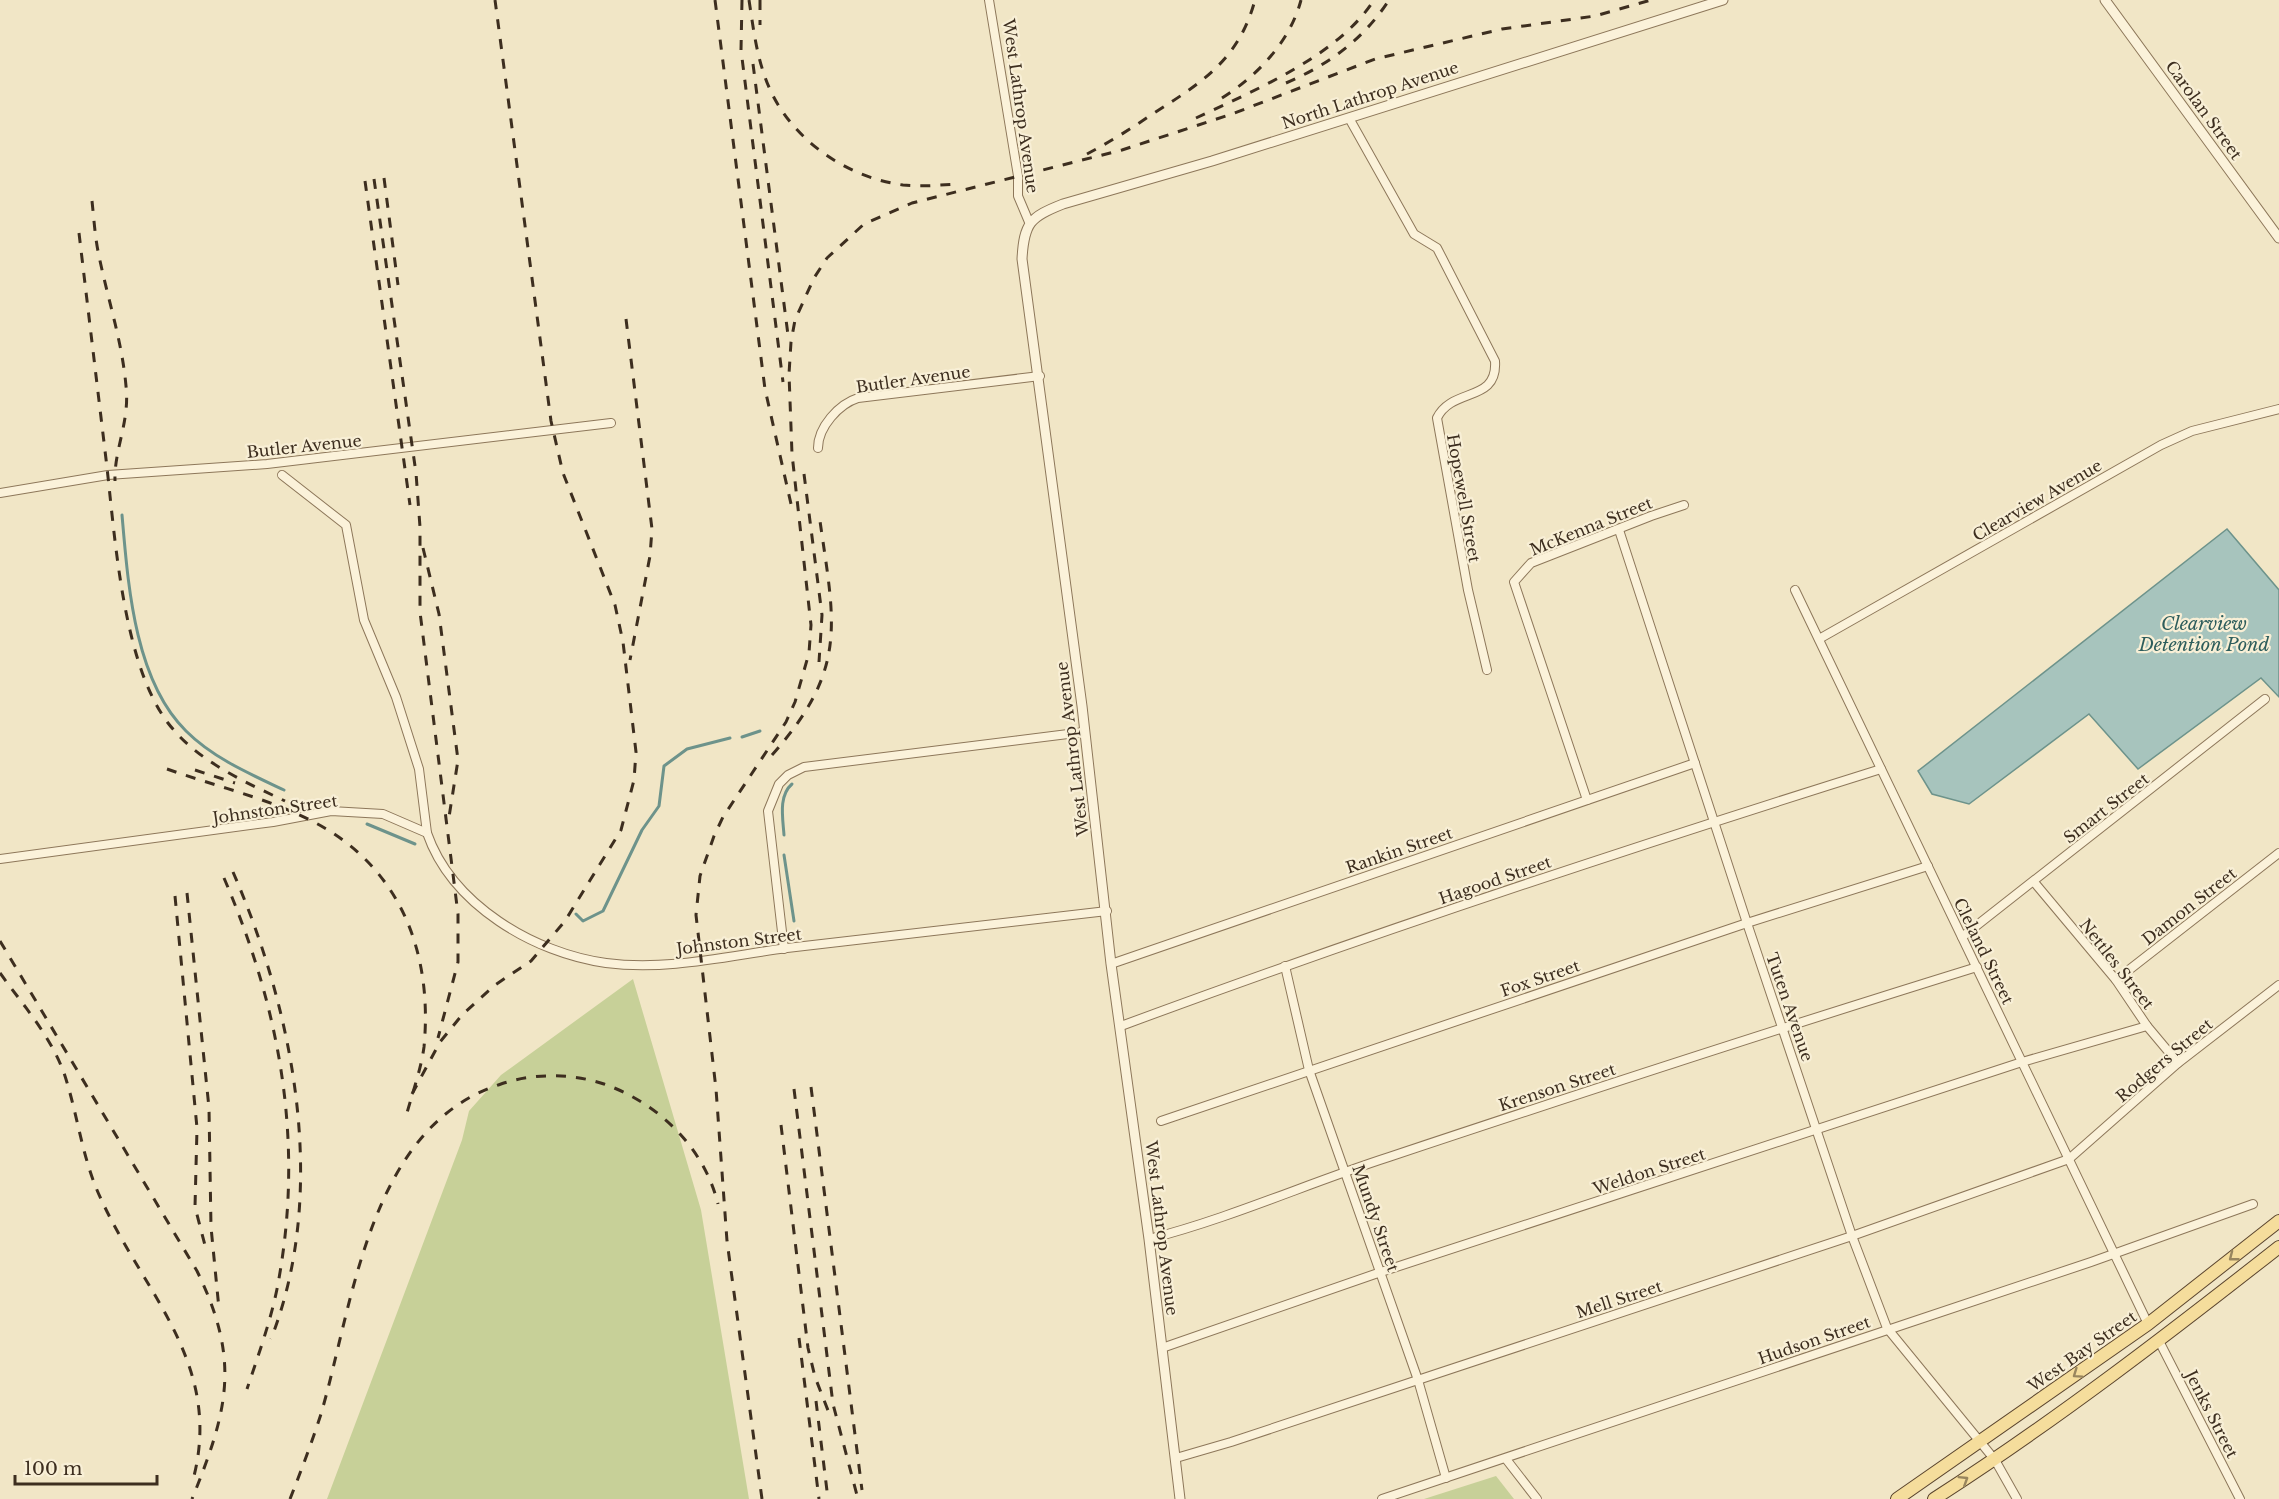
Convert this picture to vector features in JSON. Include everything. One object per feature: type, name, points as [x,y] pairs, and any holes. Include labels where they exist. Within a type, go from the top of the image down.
[{"type":"main road","name":"West Bay Street","points":[[1897,1499],[2148,1324],[2279,1221]]},
{"type":"main road","points":[[1934,1499],[1995,1460],[2159,1341],[2279,1247]]},
{"type":"street","name":"West Lathrop Avenue","points":[[989,0],[1018,176],[1018,196],[1029,222],[1023,237],[1022,260],[1040,376],[1107,911],[1111,964],[1149,1239],[1180,1499]]},
{"type":"street","name":"North Lathrop Avenue","points":[[1029,222],[1044,211],[1063,204],[1212,161],[1723,0]]},
{"type":"street","name":"Carolan Street","points":[[2105,0],[2279,238]]},
{"type":"street","name":"Hopewell Street","points":[[1349,118],[1414,234],[1437,248],[1495,361],[1496,373],[1488,386],[1452,402],[1442,409],[1437,418],[1466,579],[1486,670]]},
{"type":"street","name":"Butler Avenue","points":[[818,448],[820,433],[841,407],[858,398],[1040,376]]},
{"type":"street","name":"Clearview Avenue","points":[[1819,639],[2161,445],[2192,431],[2279,409]]},
{"type":"street","name":"Butler Avenue","points":[[0,493],[108,475],[267,464],[611,423]]},
{"type":"street","points":[[282,475],[346,525],[364,620],[396,697],[419,769],[427,833]]},
{"type":"street","name":"McKenna Street","points":[[1587,800],[1514,582],[1531,563],[1684,505]]},
{"type":"street","name":"Tuten Avenue","points":[[1619,530],[1747,923],[1852,1236],[1887,1329],[1995,1460],[2017,1499]]},
{"type":"street","name":"Cleland Street","points":[[1795,590],[2148,1324]]},
{"type":"street","name":"Smart Street","points":[[1962,937],[2265,699]]},
{"type":"street","points":[[784,949],[768,811],[779,784],[788,775],[804,767],[1084,732]]},
{"type":"street","name":"Rankin Street","points":[[1111,964],[1695,762]]},
{"type":"street","name":"Hagood Street","points":[[1121,1026],[1285,966],[1714,821],[1881,769]]},
{"type":"street","name":"Johnston Street","points":[[0,859],[261,824],[331,811],[383,814],[427,833],[435,856],[468,895],[487,912],[546,946],[582,958],[608,963],[673,964],[699,960],[709,961],[784,949],[1107,911]]},
{"type":"street","name":"Damon Street","points":[[2116,980],[2279,853]]},
{"type":"street","name":"Fox Street","points":[[1161,1121],[1747,923],[1928,866]]},
{"type":"street","name":"Nettles Street","points":[[2034,882],[2116,980],[2147,1026],[2178,1063]]},
{"type":"street","name":"Mundy Street","points":[[1285,966],[1309,1070],[1418,1380],[1446,1478]]},
{"type":"street","name":"Krenson Street","points":[[1149,1239],[1201,1226],[1346,1171],[1783,1027],[1977,967]]},
{"type":"street","name":"Rodgers Street","points":[[2069,1159],[2178,1063],[2279,985]]},
{"type":"street","name":"Weldon Street","points":[[1162,1348],[1380,1272],[1817,1131],[2022,1062],[2147,1026]]},
{"type":"street","name":"Mell Street","points":[[1176,1458],[1852,1236],[2069,1159]]},
{"type":"street","name":"Hudson Street","points":[[1382,1499],[1506,1459],[2253,1204]]},
{"type":"street","name":"Jenks Street","points":[[2159,1341],[2240,1499]]},
{"type":"street","points":[[1506,1459],[1537,1499]]},
{"type":"green space","points":[[633,979],[701,1210],[749,1499],[327,1499],[462,1140],[469,1111],[501,1075]]},
{"type":"green space","points":[[1496,1476],[1514,1499],[1424,1499]]},
{"type":"water","name":"Clearview Detention Pond","points":[[2227,529],[2279,590],[2279,697],[2261,678],[2138,769],[2089,714],[1969,804],[1932,794],[1918,771]]},
{"type":"waterway","points":[[122,515],[127,570],[137,629],[144,658],[169,710],[186,731],[208,749],[232,765],[284,790]]},
{"type":"waterway","points":[[742,737],[760,731]]},
{"type":"waterway","points":[[576,914],[583,921],[603,911],[642,830],[659,806],[664,766],[687,749],[730,738]]},
{"type":"waterway","points":[[784,835],[783,801],[792,784]]},
{"type":"waterway","points":[[367,824],[415,844]]},
{"type":"waterway","points":[[784,855],[794,921]]},
{"type":"railway","points":[[412,1094],[440,1042],[462,1015],[495,985],[531,961],[565,921],[621,830],[634,780],[636,752],[623,642],[615,605],[563,473],[551,421],[495,0]]},
{"type":"railway","points":[[715,0],[765,389],[791,504]]},
{"type":"railway","points":[[742,0],[741,50],[783,382]]},
{"type":"railway","points":[[749,0],[757,49],[774,98],[802,135],[819,150],[838,163],[881,180],[910,186],[958,184]]},
{"type":"railway","points":[[760,0],[760,25]]},
{"type":"railway","points":[[1087,154],[1172,102],[1217,67],[1239,38],[1255,0]]},
{"type":"railway","points":[[1222,98],[1248,79],[1280,44],[1289,30],[1301,0]]},
{"type":"railway","points":[[1196,118],[1294,70],[1317,55],[1358,20],[1374,0]]},
{"type":"railway","points":[[1286,83],[1316,68],[1344,49],[1368,27],[1389,0]]},
{"type":"railway","points":[[762,1499],[727,1241],[716,1089],[696,915],[700,876],[714,836],[723,817],[786,722],[795,702],[809,653],[811,625],[792,454],[789,374],[795,320],[814,278],[827,258],[864,224],[912,203],[1122,150],[1232,114],[1375,59],[1502,29],[1595,16],[1651,0]]},
{"type":"railway","points":[[753,64],[788,335]]},
{"type":"railway","points":[[384,178],[398,285]]},
{"type":"railway","points":[[374,179],[416,473],[420,527],[420,612],[458,914],[458,962],[438,1038]]},
{"type":"railway","points":[[365,181],[410,505]]},
{"type":"railway","points":[[92,201],[98,249],[118,337],[126,386],[126,412],[115,469],[115,481]]},
{"type":"railway","points":[[79,233],[117,560],[123,597],[140,667],[152,697],[168,723],[180,736],[222,769],[285,801]]},
{"type":"railway","points":[[626,319],[652,529],[650,556],[630,660]]},
{"type":"railway","points":[[804,474],[822,615],[819,662]]},
{"type":"railway","points":[[772,755],[797,724],[814,695],[825,669],[830,642],[831,615],[819,514]]},
{"type":"railway","points":[[423,548],[439,614],[458,760],[449,817]]},
{"type":"railway","points":[[167,769],[259,799],[312,821],[342,840],[368,862],[388,887],[404,915],[416,946],[423,978],[424,1047],[407,1113]]},
{"type":"railway","points":[[195,770],[235,783]]},
{"type":"railway","points":[[233,872],[255,926],[273,983],[287,1042],[297,1103],[301,1163],[298,1223],[289,1282],[271,1339]]},
{"type":"railway","points":[[224,878],[244,928],[273,1029],[288,1131],[289,1183],[285,1235],[277,1289],[247,1389]]},
{"type":"railway","points":[[187,893],[209,1108],[211,1227],[219,1309]]},
{"type":"railway","points":[[175,896],[197,1128],[195,1207],[207,1253]]},
{"type":"railway","points":[[0,941],[197,1271],[211,1303],[220,1332],[225,1385],[214,1438],[192,1499]]},
{"type":"railway","points":[[0,973],[35,1021],[58,1059],[69,1089],[89,1168],[101,1199],[174,1330],[188,1363],[197,1398],[200,1436],[194,1476]]},
{"type":"railway","points":[[290,1499],[321,1414],[358,1271],[374,1222],[395,1177],[422,1137],[457,1106],[501,1084],[539,1076],[566,1076],[604,1084],[643,1103],[676,1130],[702,1164],[718,1204]]},
{"type":"railway","points":[[811,1087],[862,1490]]},
{"type":"railway","points":[[794,1089],[833,1404],[858,1499]]},
{"type":"railway","points":[[781,1125],[808,1348],[815,1377],[829,1413]]},
{"type":"railway","points":[[799,1338],[819,1499]]},
{"type":"railway","points":[[816,1401],[828,1499]]}]
